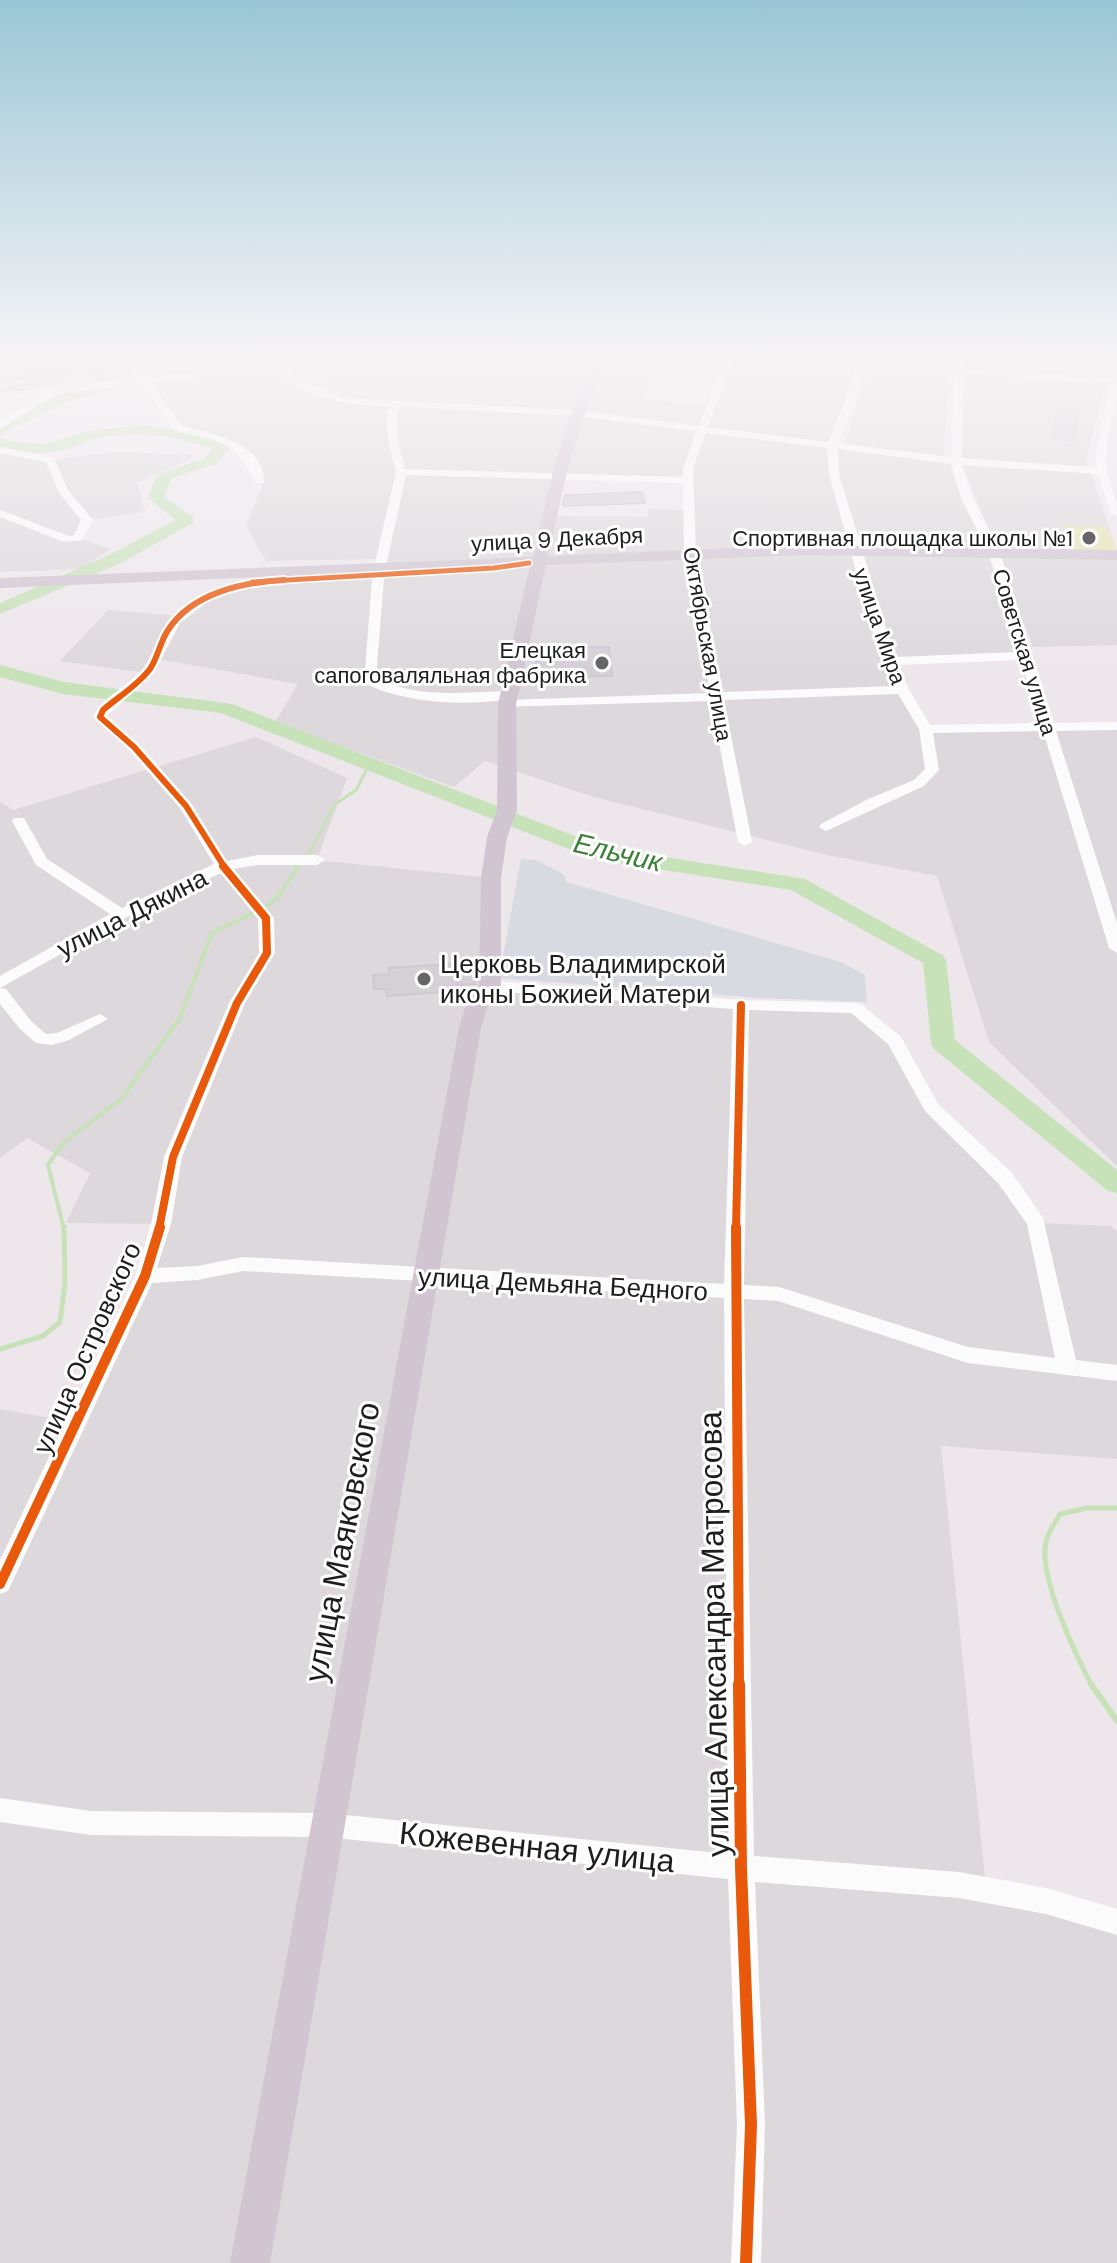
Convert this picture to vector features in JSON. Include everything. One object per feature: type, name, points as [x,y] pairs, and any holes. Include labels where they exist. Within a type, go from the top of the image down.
[{"type":"main road","name":"улица Маяковского","points":[[250,2263],[470,1028],[476,1008],[490,986],[491,878],[502,823],[508,699],[534,562],[562,461]]},
{"type":"main road","name":"улица 9 Декабря","points":[[0,583],[854,550],[1117,555]]},
{"type":"street","points":[[0,513],[68,540],[78,538],[87,520],[63,491],[50,461]]},
{"type":"street","points":[[253,461],[260,481]]},
{"type":"street","points":[[397,461],[401,472],[378,576],[369,680],[379,686],[413,695],[508,699],[902,690]]},
{"type":"street","name":"Октябрьская улица","points":[[692,461],[687,480],[690,555],[745,842]]},
{"type":"street","name":"улица Мира","points":[[826,827],[873,802],[919,783],[932,770],[926,729],[902,690],[881,640],[854,550],[833,461]]},
{"type":"street","points":[[956,461],[1102,471]]},
{"type":"street","name":"Советская улица","points":[[956,461],[967,498],[994,552],[1115,938]]},
{"type":"street","points":[[1101,461],[1117,513]]},
{"type":"street","points":[[401,472],[687,480]]},
{"type":"street","points":[[378,576],[494,568],[534,562]]},
{"type":"street","name":"улица Островского","points":[[0,1584],[145,1276],[161,1224],[173,1157],[237,1003],[267,953],[266,918],[223,866],[186,806],[134,747],[100,717],[112,701],[126,692],[157,659],[167,630],[179,616],[214,594],[252,582],[378,576]]},
{"type":"street","points":[[892,661],[1027,656]]},
{"type":"street","points":[[926,729],[1117,726]]},
{"type":"street","points":[[19,821],[41,862],[121,914]]},
{"type":"street","name":"улица Дякина","points":[[0,983],[121,914],[223,866],[258,860],[317,860]]},
{"type":"street","points":[[490,986],[741,1005],[855,1008],[895,1041],[931,1107],[1005,1178],[1036,1223],[1067,1365]]},
{"type":"street","points":[[0,993],[36,1037],[46,1042],[58,1040],[100,1019]]},
{"type":"street","name":"улица Александра Матросова","points":[[741,1005],[734,1294],[741,1868],[751,2125],[746,2263]]},
{"type":"street","name":"улица Демьяна Бедного","points":[[145,1276],[197,1273],[243,1264],[734,1294],[779,1294],[968,1355],[1117,1373]]},
{"type":"street","name":"Кожевенная улица","points":[[0,1810],[91,1823],[326,1825],[741,1868],[986,1889],[1046,1901],[1117,1922]]},
{"type":"shaded area","points":[[0,461],[188,461],[137,482],[145,512],[87,520],[79,538],[110,549],[83,569],[0,572]]},
{"type":"shaded area","points":[[253,461],[956,461],[1027,656],[892,661],[926,729],[1117,726],[1117,1166],[989,1042],[937,876],[827,855],[594,797],[485,761],[454,787],[275,722],[298,684],[158,659],[147,673],[60,661],[108,610],[179,616],[198,602],[254,582],[378,576],[382,559],[266,561],[246,526],[262,486]],"holes":[[[558,476],[687,480],[687,510],[648,509],[648,517],[549,516]]]},
{"type":"shaded area","points":[[984,461],[1087,461],[1087,468]]},
{"type":"shaded area","points":[[962,464],[1091,473],[1117,552],[997,550]]},
{"type":"shaded area","points":[[997,557],[1117,559],[1117,645],[1033,647]]},
{"type":"shaded area","points":[[612,644],[615,678],[517,684],[524,645]]},
{"type":"shaded area","points":[[256,737],[347,778],[317,860],[491,878],[491,986],[855,1008],[895,1041],[931,1107],[1036,1223],[1111,1226],[1117,1231],[1117,1459],[941,1446],[986,1888],[1117,1922],[1117,2263],[0,2263],[0,1409],[77,1423],[160,1224],[66,1223],[90,1173],[27,1138],[0,1158],[0,802],[13,810]]},
{"type":"shaded area","points":[[521,859],[536,860],[563,874],[567,882],[841,962],[865,975],[867,1002],[761,998],[499,978]]},
{"type":"green space","name":"Спортивная площадка школы №1","points":[[1062,526],[1106,527],[1117,551],[1071,550]]},
{"type":"building","points":[[642,492],[645,503],[564,506],[563,502],[565,495]]},
{"type":"building","name":"Елецкая сапоговаляльная фабрика","points":[[609,647],[612,676],[547,677],[548,683],[537,683],[535,648]]},
{"type":"building","name":"Церковь Владимирской иконы Божией Матери","points":[[451,964],[452,971],[473,969],[475,984],[456,985],[457,991],[387,996],[386,989],[374,989],[373,975],[389,974],[388,968]]},
{"type":"waterway","name":"Ельчик","points":[[0,609],[113,560],[187,520],[156,498],[165,475],[210,461]]},
{"type":"waterway","name":"Ельчик","points":[[0,671],[63,688],[225,708],[602,854],[797,884],[934,960],[943,1043],[1117,1184]]},
{"type":"waterway","points":[[296,868],[311,850],[334,805],[356,790],[370,763]]},
{"type":"waterway","points":[[64,1229],[48,1165],[63,1143],[121,1099],[180,1018],[212,933],[266,907],[278,897],[298,866]]},
{"type":"waterway","points":[[0,1349],[43,1336],[60,1322],[65,1283],[64,1227]]},
{"type":"waterway","points":[[1091,1684],[1053,1595],[1045,1557],[1046,1542],[1060,1514],[1087,1508],[1117,1508]]},
{"type":"waterway","points":[[1091,1684],[1117,1721]]},
{"type":"cycle path","points":[[0,1584],[145,1276],[161,1224],[173,1157],[237,1003],[267,953],[266,918],[223,866],[186,806],[134,747],[100,717],[103,710],[149,670],[165,635],[184,612],[205,599],[252,582],[494,568],[529,563]]},
{"type":"cycle path","points":[[741,1005],[734,1294],[741,1868],[751,2125],[746,2263]]},
{"type":"place","name":"Спортивная площадка школы №1","points":[[1089,538]]},
{"type":"place","name":"Елецкая сапоговаляльная фабрика","points":[[602,663]]},
{"type":"place","name":"Церковь Владимирской иконы Божией Матери","points":[[424,979]]}]
